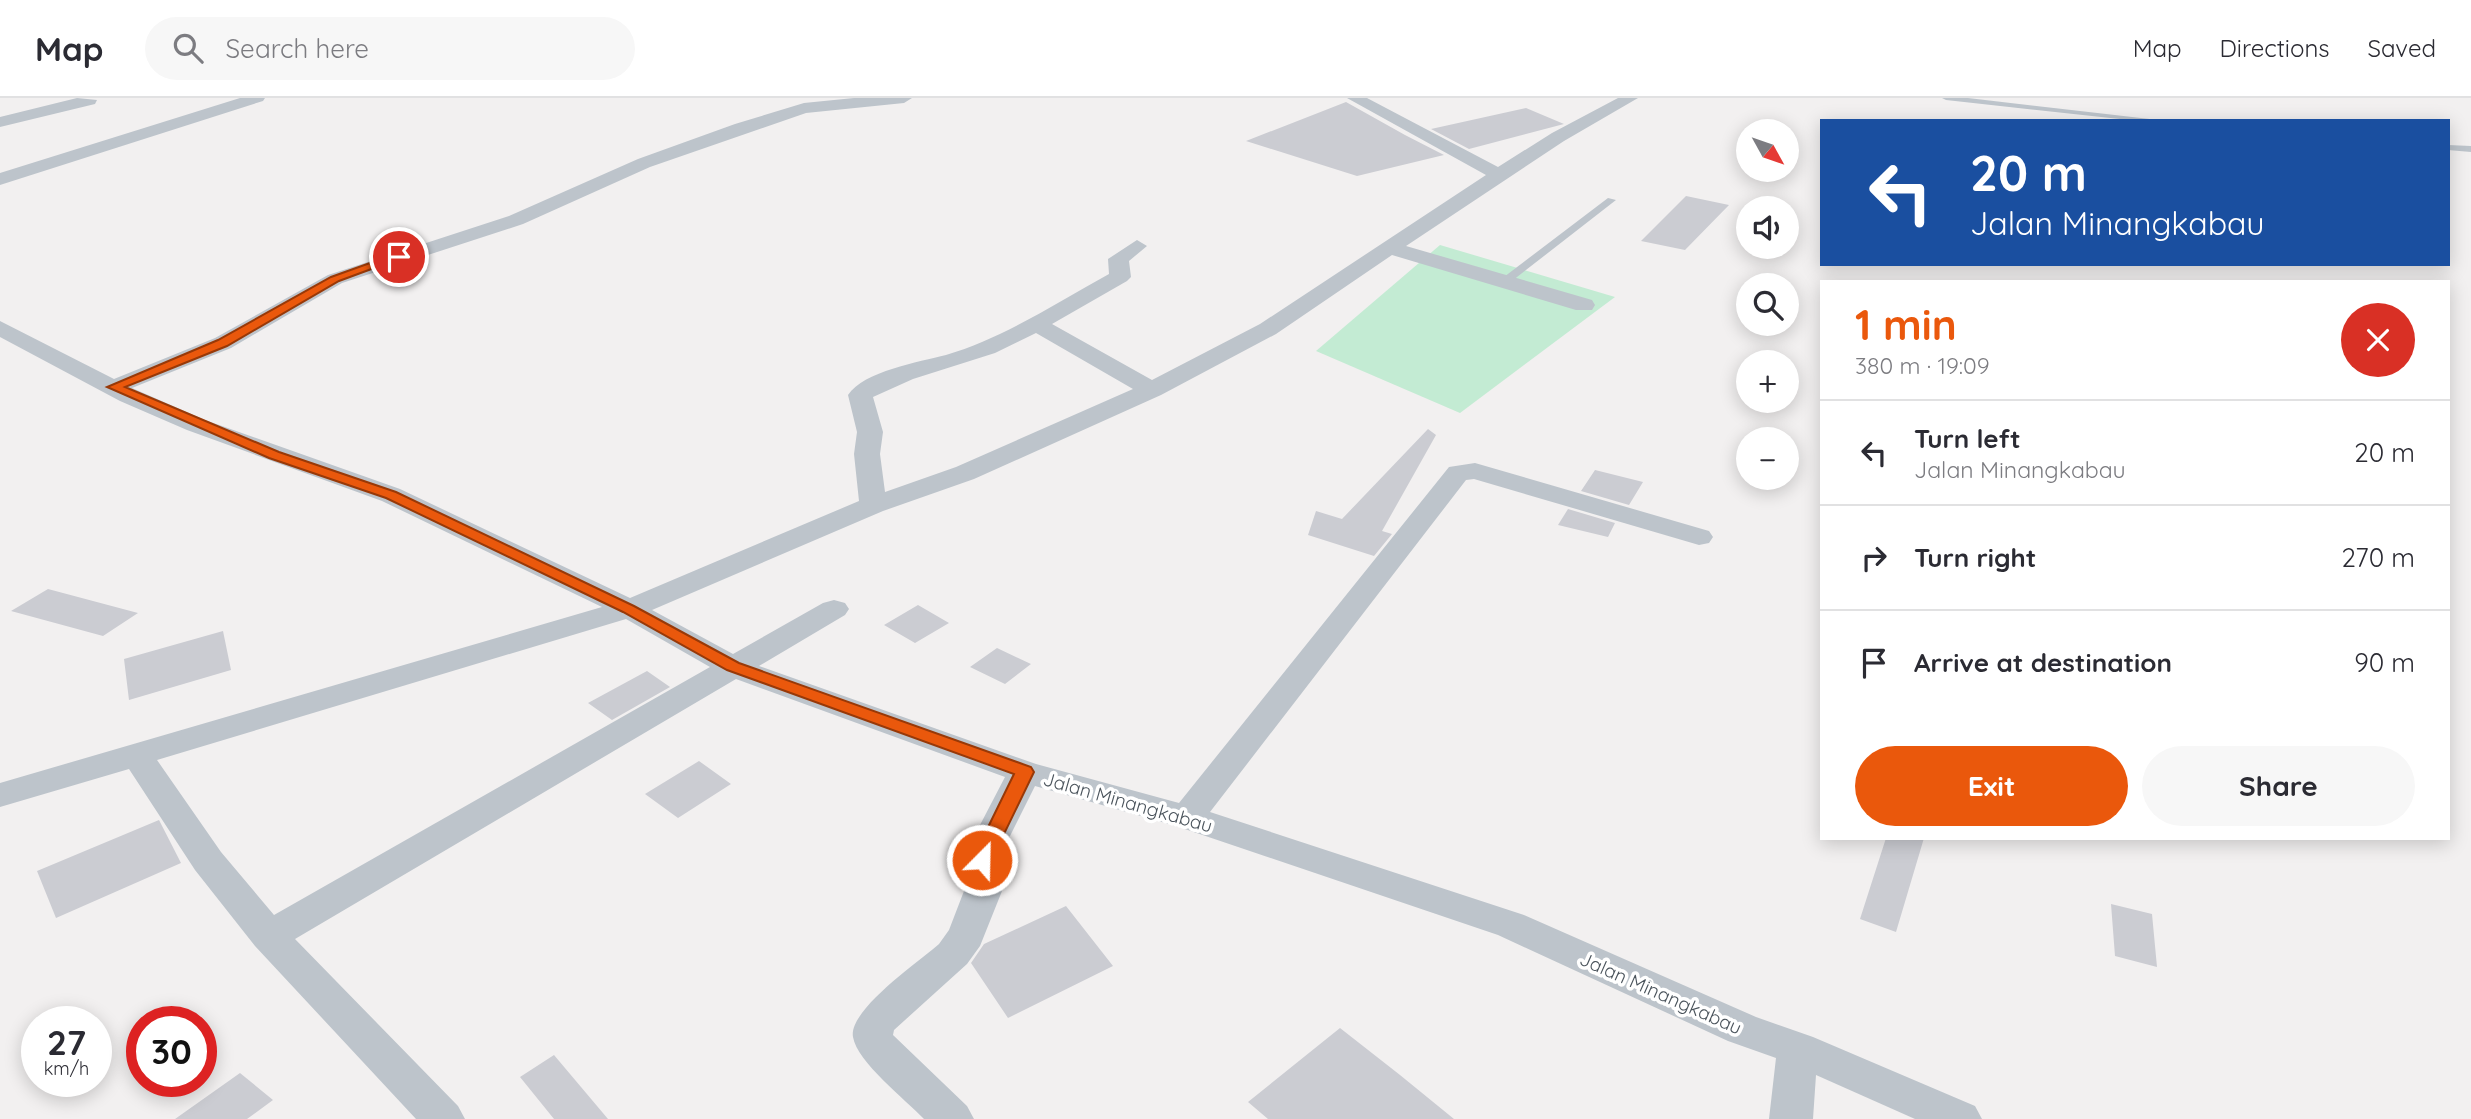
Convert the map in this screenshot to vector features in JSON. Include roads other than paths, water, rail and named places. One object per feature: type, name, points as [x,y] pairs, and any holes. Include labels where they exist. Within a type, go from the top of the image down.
[{"type":"street","points":[[0,179],[257,98]]},
{"type":"street","points":[[114,387],[223,343],[335,279],[516,220],[692,145],[791,111],[904,98]]},
{"type":"street","points":[[1355,98],[1499,175]]},
{"type":"street","points":[[0,795],[629,609],[873,505],[965,473],[1152,390],[1268,329],[1558,137],[1630,98]]},
{"type":"street","points":[[0,122],[89,100]]},
{"type":"street","points":[[9,105],[28,115]]},
{"type":"street","points":[[873,505],[867,454],[870,432],[860,395],[888,380],[987,348],[1036,324],[1120,277],[1118,259],[1137,246]]},
{"type":"street","points":[[1389,248],[1584,305]]},
{"type":"street","points":[[1036,324],[1152,390]]},
{"type":"street","name":"Jalan Minangkabau","points":[[0,328],[114,387],[274,455],[391,495],[629,609],[733,667],[1025,772],[1187,817],[1511,925],[1742,1029],[1798,1049],[1960,1119]]},
{"type":"street","points":[[1187,817],[1458,473],[1475,471],[1699,537]]},
{"type":"street","points":[[270,936],[834,609]]},
{"type":"street","points":[[136,754],[208,861],[270,936],[443,1119]]},
{"type":"street","points":[[952,1119],[872,1037],[877,1021],[953,954],[966,936],[983,891],[985,850],[1025,772]]},
{"type":"street","points":[[1791,1119],[1798,1049]]},
{"type":"lane","points":[[1946,98],[2144,119]]},
{"type":"lane","points":[[2450,147],[2471,149]]},
{"type":"lane","points":[[1504,282],[1611,200]]}]
